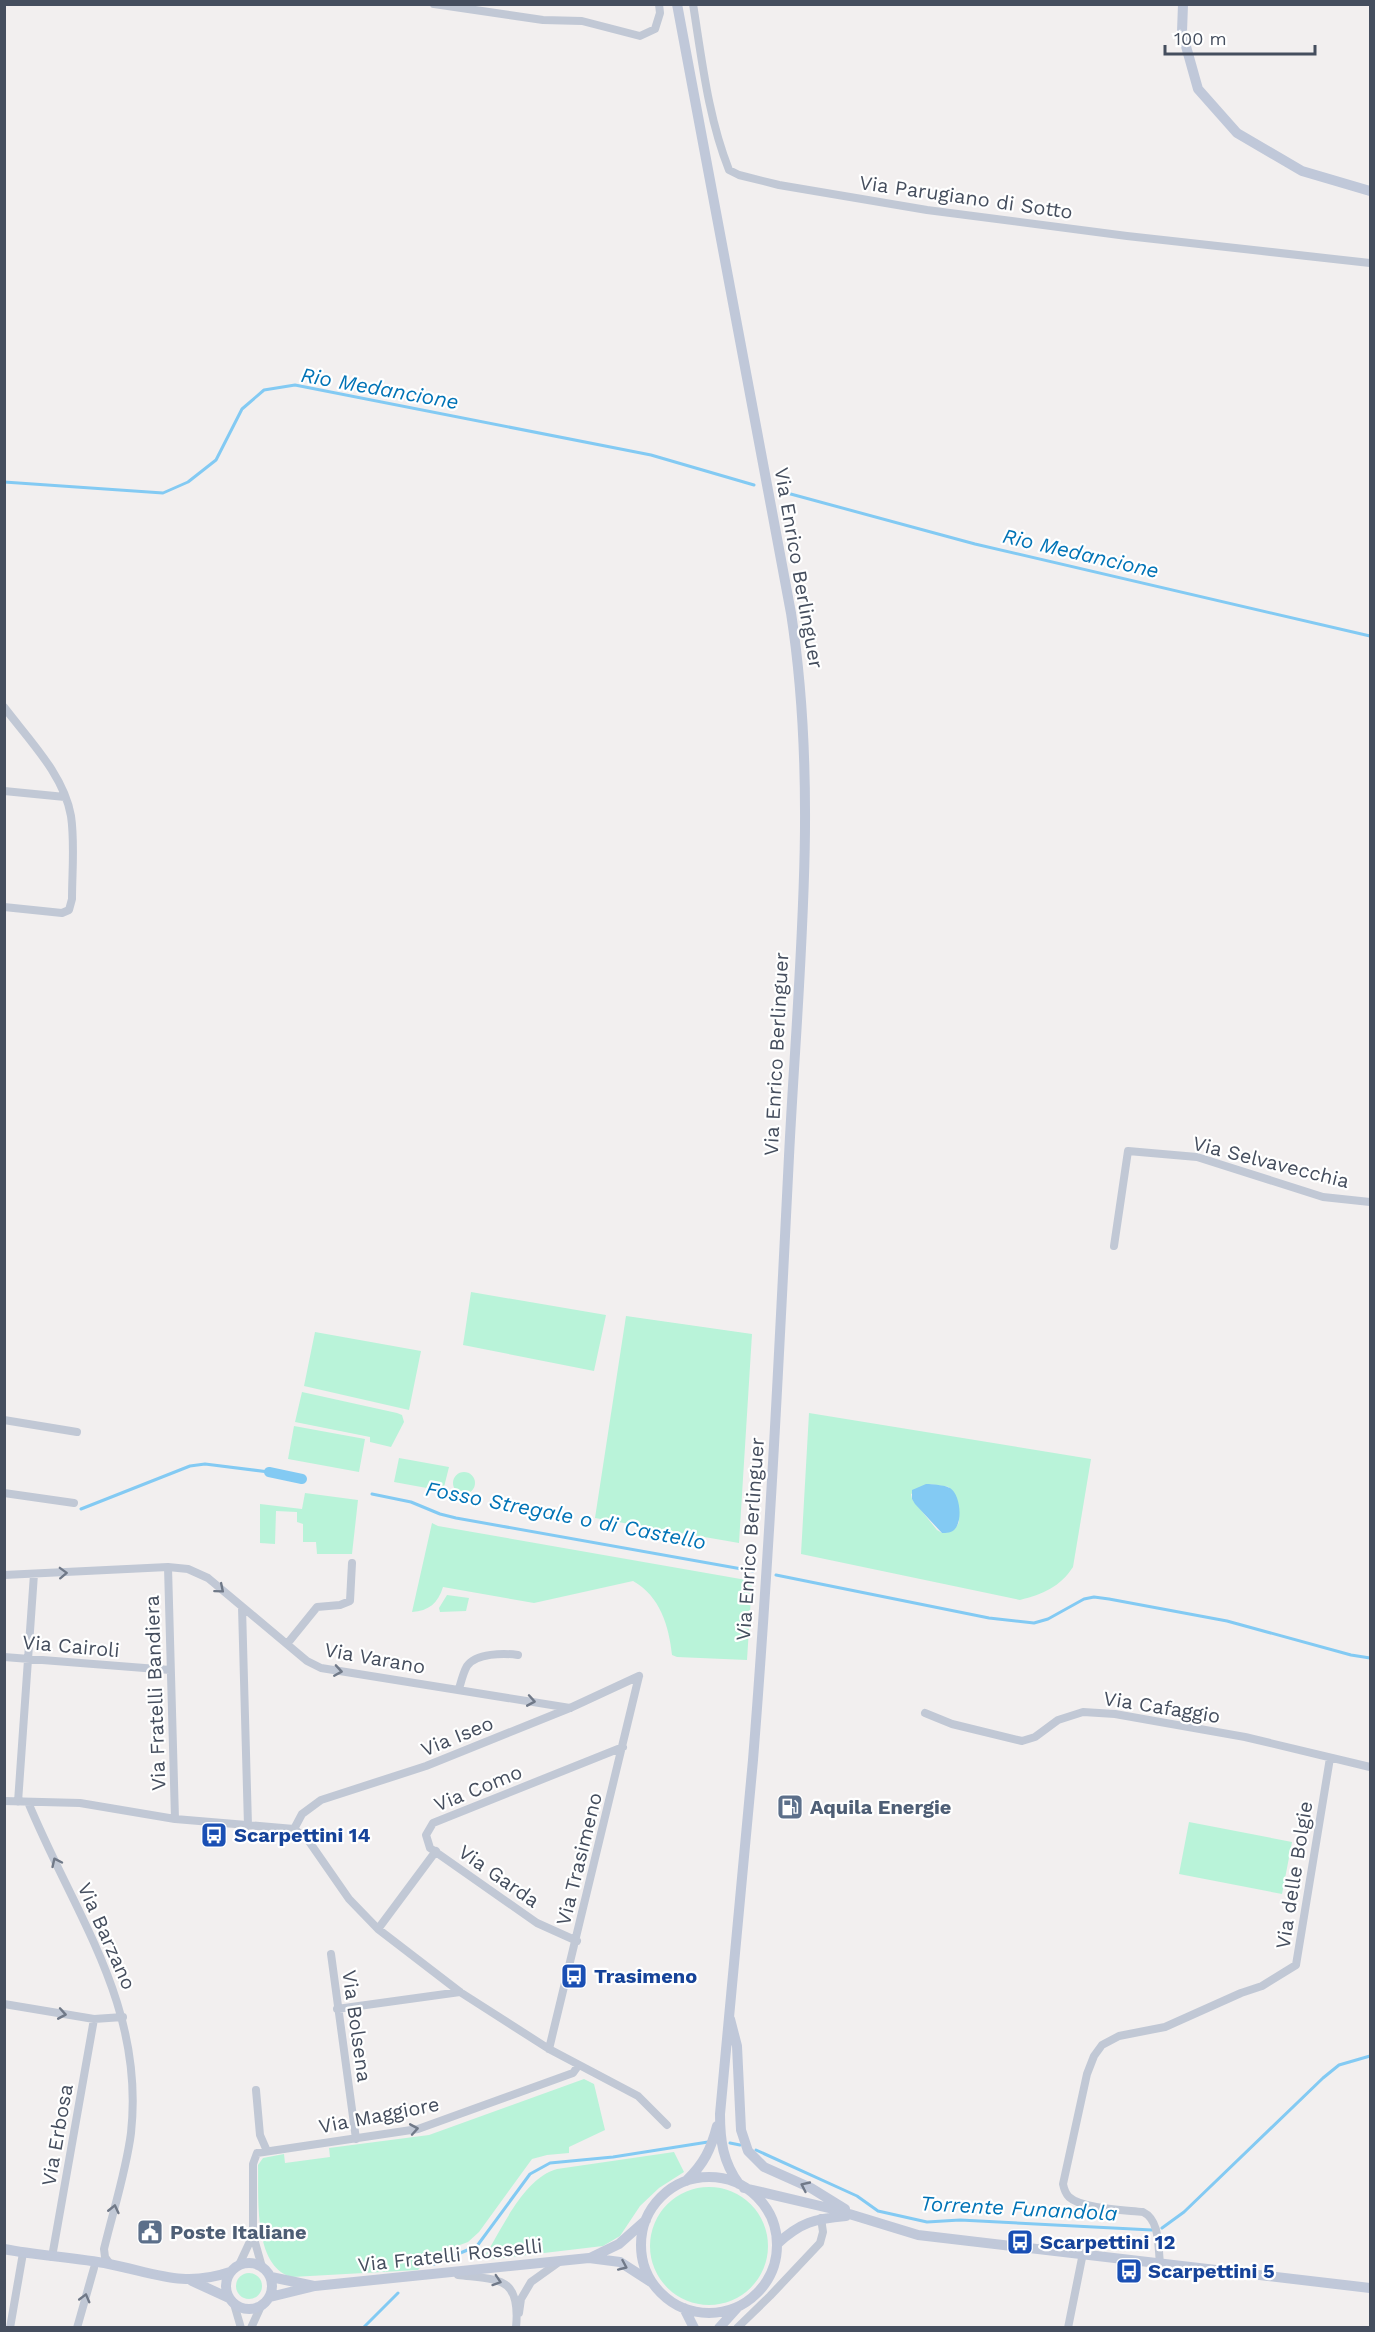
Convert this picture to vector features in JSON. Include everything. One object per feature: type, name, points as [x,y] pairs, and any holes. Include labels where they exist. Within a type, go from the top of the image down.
[{"type":"main road","name":"Via Enrico Berlinguer","points":[[677,4],[797,653],[804,757],[805,843],[768,1547],[753,1758],[720,2114],[724,2159],[742,2186],[758,2198],[769,2215],[777,2244],[775,2259],[767,2281],[719,2328]]},
{"type":"main road","points":[[1183,4],[1182,32],[1198,88],[1237,133],[1302,171],[1371,191]]},
{"type":"main road","points":[[729,2014],[736,2039],[741,2130],[748,2151],[764,2167],[811,2188],[855,2215]]},
{"type":"main road","name":"Via Enrico Berlinguer","points":[[720,2114],[707,2156],[698,2170],[685,2182],[664,2194],[652,2209],[643,2232],[642,2253],[653,2284],[667,2298],[684,2308],[712,2313],[739,2306]]},
{"type":"main road","name":"Via Enrico Berlinguer","points":[[685,2182],[712,2178],[742,2186]]},
{"type":"main road","points":[[742,2186],[855,2215],[918,2235],[1371,2288]]},
{"type":"main road","points":[[777,2244],[794,2228],[821,2218],[855,2215]]},
{"type":"main road","name":"Via Fratelli Rosselli","points":[[589,2258],[619,2244],[646,2220]]},
{"type":"main road","points":[[4,2250],[110,2264],[144,2273]]},
{"type":"main road","points":[[54,2258],[64,2263],[94,2268],[192,2280],[207,2279],[249,2263],[262,2267],[271,2277],[273,2287],[270,2296],[261,2306],[247,2310],[192,2280]]},
{"type":"main road","name":"Via Fratelli Rosselli","points":[[315,2286],[451,2274],[589,2258],[620,2262],[653,2284]]},
{"type":"main road","points":[[231,2301],[226,2285],[235,2268]]},
{"type":"main road","points":[[271,2277],[315,2286]]},
{"type":"main road","points":[[270,2296],[315,2286]]},
{"type":"main road","name":"Via Enrico Berlinguer","points":[[684,2308],[694,2328]]},
{"type":"street","points":[[434,4],[543,20],[582,21],[640,36],[655,28],[660,13],[659,4]]},
{"type":"street","name":"Via Parugiano di Sotto","points":[[693,4],[706,87],[724,157],[729,170],[739,175],[779,185],[927,210],[1127,236],[1371,263]]},
{"type":"street","points":[[4,707],[53,773],[65,797],[72,827],[71,906],[62,913],[4,906]]},
{"type":"street","points":[[4,791],[65,797]]},
{"type":"street","name":"Via Selvavecchia","points":[[1114,1246],[1128,1151],[1197,1157],[1323,1197],[1371,1202]]},
{"type":"street","points":[[4,1420],[77,1432]]},
{"type":"street","points":[[4,1493],[74,1503]]},
{"type":"street","points":[[287,1644],[317,1607],[340,1605],[350,1601],[352,1563]]},
{"type":"street","name":"Via Varano","points":[[4,1575],[168,1567],[188,1569],[201,1574],[307,1661],[321,1668],[570,1708]]},
{"type":"street","name":"Via Fratelli Bandiera","points":[[168,1567],[175,1818]]},
{"type":"street","points":[[18,1802],[34,1574]]},
{"type":"street","points":[[242,1607],[248,1826]]},
{"type":"street","points":[[459,1689],[465,1671],[473,1662],[500,1654],[518,1655]]},
{"type":"street","name":"Via Cairoli","points":[[4,1656],[170,1670]]},
{"type":"street","name":"Via Iseo","points":[[294,1829],[302,1814],[321,1800],[426,1766],[570,1708],[639,1676]]},
{"type":"street","name":"Via Trasimeno","points":[[549,2049],[577,1941],[639,1676]]},
{"type":"street","name":"Via Cafaggio","points":[[925,1713],[952,1724],[1022,1741],[1035,1737],[1058,1720],[1083,1712],[1115,1714],[1245,1737],[1330,1758]]},
{"type":"street","name":"Via Como","points":[[436,1851],[430,1848],[426,1839],[427,1830],[433,1823],[623,1747]]},
{"type":"street","points":[[1330,1758],[1371,1767]]},
{"type":"street","name":"Via delle Bolgie","points":[[1160,2263],[1155,2225],[1150,2216],[1143,2212],[1080,2204],[1069,2197],[1064,2189],[1063,2184],[1087,2074],[1094,2056],[1102,2045],[1119,2036],[1165,2028],[1241,1993],[1262,1986],[1296,1965],[1330,1758]]},
{"type":"street","points":[[4,1801],[80,1803],[175,1818],[294,1829],[308,1840],[349,1899],[378,1929],[460,1992],[578,2066],[638,2096],[667,2125]]},
{"type":"street","name":"Via Barzano","points":[[28,1802],[106,1966],[123,2017],[130,2060],[131,2125],[127,2152],[104,2249],[105,2257],[110,2264]]},
{"type":"street","points":[[378,1929],[436,1851]]},
{"type":"street","name":"Via Garda","points":[[436,1851],[537,1923],[577,1941]]},
{"type":"street","name":"Via Bolsena","points":[[331,1954],[356,2139]]},
{"type":"street","points":[[338,2008],[460,1992]]},
{"type":"street","points":[[4,2004],[94,2019],[123,2017]]},
{"type":"street","name":"Via Erbosa","points":[[54,2258],[94,2019]]},
{"type":"street","name":"Via Maggiore","points":[[267,2151],[356,2139],[434,2125],[573,2073],[578,2066]]},
{"type":"street","points":[[256,2090],[260,2135],[267,2151],[257,2153],[253,2161],[253,2235],[262,2267]]},
{"type":"street","points":[[737,2328],[820,2243],[823,2232],[821,2218]]},
{"type":"street","points":[[235,2268],[253,2235]]},
{"type":"street","points":[[10,2328],[23,2253]]},
{"type":"street","points":[[1068,2328],[1083,2253]]},
{"type":"street","points":[[516,2328],[521,2299],[531,2282],[561,2261]]},
{"type":"street","points":[[77,2328],[94,2268]]},
{"type":"street","points":[[451,2274],[498,2279],[505,2283],[515,2298],[517,2318]]},
{"type":"street","points":[[231,2301],[241,2328]]},
{"type":"street","points":[[250,2328],[261,2306]]},
{"type":"green space","points":[[471,1292],[606,1315],[594,1371],[463,1345]]},
{"type":"green space","points":[[626,1316],[752,1334],[739,1543],[595,1518]]},
{"type":"green space","points":[[315,1332],[421,1351],[409,1410],[304,1386]]},
{"type":"green space","points":[[302,1392],[397,1413],[402,1415],[404,1422],[391,1447],[370,1442],[370,1437],[295,1422]]},
{"type":"green space","points":[[809,1413],[1091,1459],[1073,1567],[1057,1585],[1036,1595],[1020,1600],[801,1554]],"holes":[[[930,1484],[949,1487],[959,1522],[952,1530],[942,1533],[912,1499],[911,1494]]]},
{"type":"green space","points":[[294,1426],[365,1439],[359,1472],[288,1459]]},
{"type":"green space","points":[[399,1458],[449,1467],[443,1491],[394,1482]]},
{"type":"green space","points":[[464,1472],[472,1475],[475,1483],[472,1491],[464,1494],[456,1491],[453,1483],[456,1475]]},
{"type":"green space","points":[[305,1493],[358,1500],[352,1554],[317,1554],[316,1542],[303,1542],[303,1524],[297,1522],[297,1512],[276,1511],[275,1544],[260,1543],[260,1504],[302,1509]]},
{"type":"green space","points":[[432,1523],[438,1526],[752,1581],[747,1660],[672,1655],[662,1613],[650,1595],[633,1581],[534,1603],[443,1587],[432,1605],[412,1612]]},
{"type":"green space","points":[[447,1595],[469,1598],[466,1611],[440,1612],[439,1608]]},
{"type":"green space","points":[[1189,1822],[1292,1842],[1282,1894],[1179,1874]]},
{"type":"green space","points":[[584,2079],[594,2084],[605,2130],[569,2147],[569,2153],[532,2159],[479,2232],[468,2242],[430,2256],[418,2270],[292,2277],[279,2271],[270,2260],[264,2246],[259,2212],[258,2165],[263,2158],[284,2154],[285,2163],[330,2157],[329,2148],[429,2135]]},
{"type":"green space","points":[[674,2152],[684,2172],[659,2188],[640,2206],[620,2236],[603,2246],[494,2259],[486,2254],[516,2205],[534,2182],[545,2174],[557,2169]]},
{"type":"green space","points":[[709,2187],[732,2191],[751,2204],[764,2223],[768,2246],[764,2269],[751,2288],[732,2301],[709,2305],[686,2301],[667,2288],[654,2269],[650,2246],[654,2223],[667,2204],[686,2191]]},
{"type":"green space","points":[[249,2273],[258,2277],[262,2286],[258,2295],[249,2299],[240,2295],[236,2286],[240,2277]]},
{"type":"water","points":[[926,1484],[948,1487],[956,1496],[959,1520],[952,1531],[942,1533],[912,1499],[912,1490]]},
{"type":"waterway","name":"Rio Medancione","points":[[4,482],[163,493],[188,482],[216,460],[242,409],[264,390],[295,385],[651,455],[754,485]]},
{"type":"waterway","name":"Rio Medancione","points":[[787,493],[975,544],[1370,636]]},
{"type":"waterway","name":"Fosso Stregale o di Castello","points":[[81,1509],[190,1466],[205,1464],[269,1472]]},
{"type":"waterway","name":"Fosso Stregale o di Castello","points":[[269,1472],[302,1479]]},
{"type":"waterway","name":"Fosso Stregale o di Castello","points":[[372,1494],[411,1502],[456,1518],[753,1571]]},
{"type":"waterway","name":"Fosso Stregale o di Castello","points":[[776,1575],[989,1618],[1034,1623],[1048,1619],[1084,1599],[1094,1597],[1109,1599],[1227,1621],[1351,1655],[1370,1658]]},
{"type":"waterway","name":"Torrente Funandola","points":[[1162,2228],[1184,2212],[1323,2078],[1339,2065],[1370,2056]]},
{"type":"waterway","name":"Torrente Funandola","points":[[434,2264],[477,2246],[530,2174],[550,2163],[613,2157],[708,2142]]},
{"type":"waterway","name":"Torrente Funandola","points":[[730,2143],[740,2145]]},
{"type":"waterway","name":"Torrente Funandola","points":[[756,2150],[857,2196],[878,2211],[927,2222],[960,2220],[1152,2230]]},
{"type":"waterway","name":"Torrente Funandola","points":[[363,2328],[398,2293]]},
{"type":"place","name":"Aquila Energie","points":[[790,1807]]},
{"type":"place","name":"Scarpettini 14","points":[[214,1835]]},
{"type":"place","name":"Trasimeno","points":[[574,1976]]},
{"type":"place","name":"Poste Italiane","points":[[150,2232]]},
{"type":"place","name":"Scarpettini 12","points":[[1020,2242]]},
{"type":"place","name":"Scarpettini 5","points":[[1129,2271]]}]
